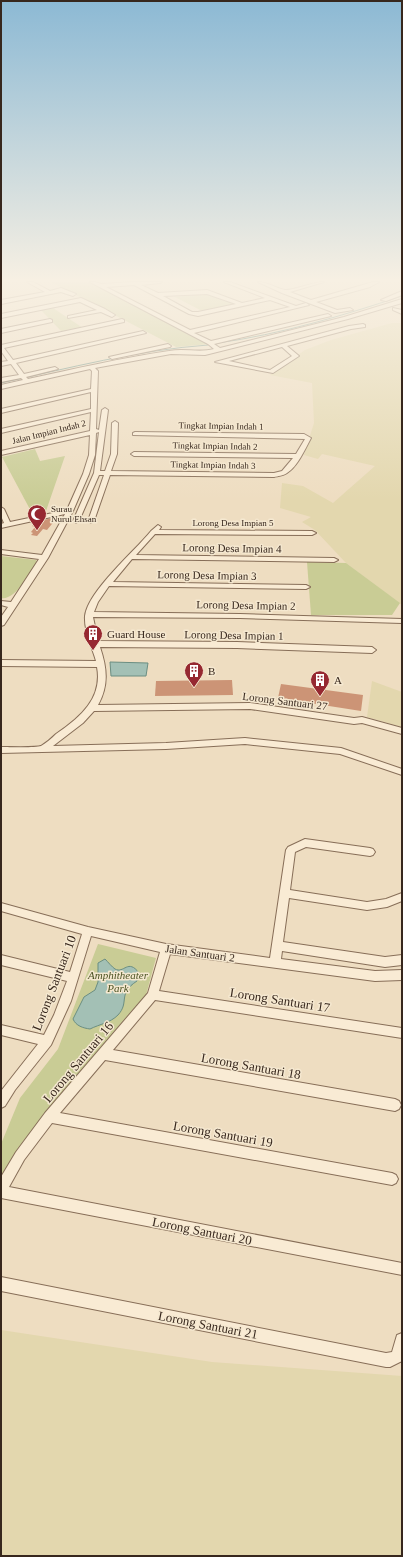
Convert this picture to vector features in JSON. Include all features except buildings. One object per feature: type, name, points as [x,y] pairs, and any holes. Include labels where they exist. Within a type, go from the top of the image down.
[{"type":"street","points":[[7,355],[25,378]]},
{"type":"street","points":[[1,364],[45,355]]},
{"type":"street","points":[[1,387],[25,378],[129,355]]},
{"type":"street","points":[[1,393],[93,369],[159,355]]},
{"type":"street","points":[[196,355],[268,375]]},
{"type":"street","points":[[215,360],[239,355]]},
{"type":"street","points":[[215,360],[271,372],[296,356],[294,355]]},
{"type":"street","points":[[1,380],[93,369]]},
{"type":"street","points":[[1,623],[44,558],[70,511],[92,455],[94,390],[93,369]]},
{"type":"street","points":[[1,411],[94,390]]},
{"type":"street","points":[[1,432],[93,410]]},
{"type":"street","points":[[76,521],[97,473],[105,410]]},
{"type":"street","points":[[91,521],[114,454],[115,423]]},
{"type":"street","name":"Jalan Impian Indah 2","points":[[1,453],[93,431],[102,431]]},
{"type":"street","name":"Tingkat Impian Indah 1","points":[[135,434],[307,437]]},
{"type":"street","name":"Tingkat Impian Indah 3","points":[[97,473],[274,475],[283,472],[297,456],[304,446],[308,438],[307,437]]},
{"type":"street","name":"Tingkat Impian Indah 2","points":[[134,454],[297,456]]},
{"type":"street","points":[[1,509],[5,525],[70,511]]},
{"type":"street","name":"Lorong Desa Impian 5","points":[[130,557],[156,530],[312,533]]},
{"type":"street","points":[[1,552],[44,558]]},
{"type":"street","points":[[45,747],[67,731],[92,708],[102,684],[101,664],[91,631],[90,614],[108,584],[130,557]]},
{"type":"street","name":"Lorong Desa Impian 4","points":[[130,557],[334,560]]},
{"type":"street","name":"Lorong Desa Impian 3","points":[[108,584],[306,587]]},
{"type":"street","points":[[1,603],[13,605]]},
{"type":"street","name":"Lorong Desa Impian 2","points":[[90,614],[240,616],[402,621]]},
{"type":"street","name":"Lorong Desa Impian 1","points":[[95,644],[237,644],[372,650]]},
{"type":"street","points":[[1,663],[101,664]]},
{"type":"street","name":"Lorong Santuari 27","points":[[92,708],[250,706],[354,721],[362,720],[402,731]]},
{"type":"street","points":[[1,750],[45,747],[166,746],[245,741],[341,751],[402,772]]},
{"type":"street","points":[[275,963],[292,850],[305,843],[370,852]]},
{"type":"street","points":[[285,893],[367,906],[387,903],[402,897]]},
{"type":"street","name":"Jalan Santuari 2","points":[[1,907],[88,931],[166,949],[375,976],[402,975]]},
{"type":"street","name":"Lorong Santuari 10","points":[[1,1102],[8,1089],[47,1041],[62,1008],[88,931]]},
{"type":"street","points":[[278,946],[385,962],[402,960]]},
{"type":"street","name":"Lorong Santuari 16","points":[[1,1189],[20,1156],[49,1117],[153,995],[166,949]]},
{"type":"street","points":[[1,960],[72,977]]},
{"type":"street","name":"Lorong Santuari 17","points":[[153,995],[402,1033]]},
{"type":"street","points":[[1,1030],[47,1041]]},
{"type":"street","name":"Lorong Santuari 18","points":[[103,1054],[395,1105]]},
{"type":"street","name":"Lorong Santuari 19","points":[[49,1117],[392,1179]]},
{"type":"street","name":"Lorong Santuari 20","points":[[1,1192],[402,1269]]},
{"type":"street","name":"Lorong Santuari 21","points":[[1,1284],[386,1360],[390,1360],[398,1356],[402,1340]]},
{"type":"shaded area","points":[[298,355],[402,355],[402,605],[346,563],[315,530],[302,522],[311,517],[280,508],[282,483],[303,486],[333,503],[375,466],[322,454],[318,459],[304,455],[314,423],[312,383],[270,375]]},
{"type":"shaded area","points":[[110,662],[148,663],[146,676],[111,676]]},
{"type":"shaded area","points":[[372,681],[402,692],[402,727],[367,717]]},
{"type":"shaded area","points":[[105,959],[111,966],[118,970],[129,966],[135,969],[139,973],[137,981],[127,990],[123,1006],[115,1018],[90,1029],[82,1027],[73,1019],[84,997],[95,990],[98,982],[98,963]]},
{"type":"shaded area","points":[[1,1330],[212,1362],[402,1376],[402,1556],[1,1556]]},
{"type":"green space","points":[[35,449],[40,461],[65,456],[46,511],[33,515],[2,457]]},
{"type":"green space","points":[[1,556],[36,560],[37,562],[17,591],[6,598],[1,598]]},
{"type":"green space","points":[[307,562],[346,563],[400,603],[392,615],[311,615]]},
{"type":"green space","name":"Amphitheater Park","points":[[98,944],[156,958],[146,995],[1,1184],[1,1144],[20,1098],[58,1049]]},
{"type":"waterway","points":[[1,383],[132,355]]},
{"type":"place","name":"Surau Nurul Ehsan","points":[[37,531]]},
{"type":"place","name":"Guard House","points":[[93,651]]},
{"type":"place","name":"B","points":[[194,688]]},
{"type":"place","name":"A","points":[[320,697]]}]
